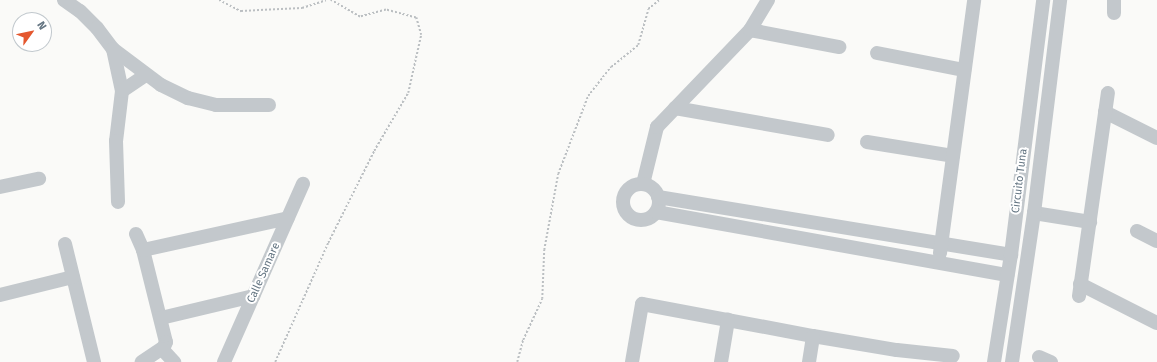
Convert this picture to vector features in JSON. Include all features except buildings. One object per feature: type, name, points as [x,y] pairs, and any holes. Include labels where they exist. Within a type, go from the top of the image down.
[{"type":"street","points":[[64,0],[98,28],[113,49],[161,86],[188,98],[216,105],[269,104]]},
{"type":"street","points":[[644,184],[657,126],[750,30],[768,0]]},
{"type":"street","points":[[939,262],[974,0]]},
{"type":"street","name":"Circuito Tuna","points":[[994,362],[1011,255],[1043,0]]},
{"type":"street","name":"Circuito Tuna","points":[[1012,362],[1034,213],[1060,0]]},
{"type":"street","points":[[750,30],[838,47]]},
{"type":"street","points":[[113,49],[122,91],[116,141],[118,202]]},
{"type":"street","points":[[877,53],[964,70]]},
{"type":"street","points":[[122,91],[146,75]]},
{"type":"street","points":[[1108,93],[1080,290],[1157,323]]},
{"type":"street","points":[[675,108],[828,135]]},
{"type":"street","points":[[1105,112],[1157,138]]},
{"type":"street","points":[[867,142],[953,156]]},
{"type":"street","points":[[0,187],[39,179]]},
{"type":"street","name":"Calle Samare","points":[[224,362],[303,184]]},
{"type":"street","points":[[638,184],[644,184],[653,188],[658,197],[658,207],[656,212],[648,218],[638,220],[629,215],[624,207],[624,197],[629,188],[638,184]]},
{"type":"street","points":[[658,197],[1011,255]]},
{"type":"street","points":[[656,212],[1008,275]]},
{"type":"street","points":[[1034,213],[1090,222]]},
{"type":"street","points":[[143,250],[288,218]]},
{"type":"street","points":[[815,240],[818,223]]},
{"type":"street","points":[[1137,231],[1157,241]]},
{"type":"street","points":[[136,234],[143,250],[166,342],[162,349],[142,362]]},
{"type":"street","points":[[65,244],[94,362]]},
{"type":"street","points":[[973,268],[976,249]]},
{"type":"street","points":[[0,295],[73,277]]},
{"type":"street","points":[[161,318],[253,296]]},
{"type":"street","points":[[632,362],[642,304],[813,336],[896,356],[953,356]]},
{"type":"street","points":[[721,362],[728,320]]},
{"type":"street","points":[[809,362],[813,336]]},
{"type":"street","points":[[162,349],[174,362]]},
{"type":"path","points":[[218,0],[241,11],[302,8],[326,0]]},
{"type":"path","points":[[275,362],[328,243],[374,151],[408,93],[421,35],[416,18],[386,10],[360,17],[331,0]]},
{"type":"path","points":[[517,362],[523,340],[542,299],[544,250],[558,174],[588,96],[610,67],[638,45],[648,9],[659,0]]}]
